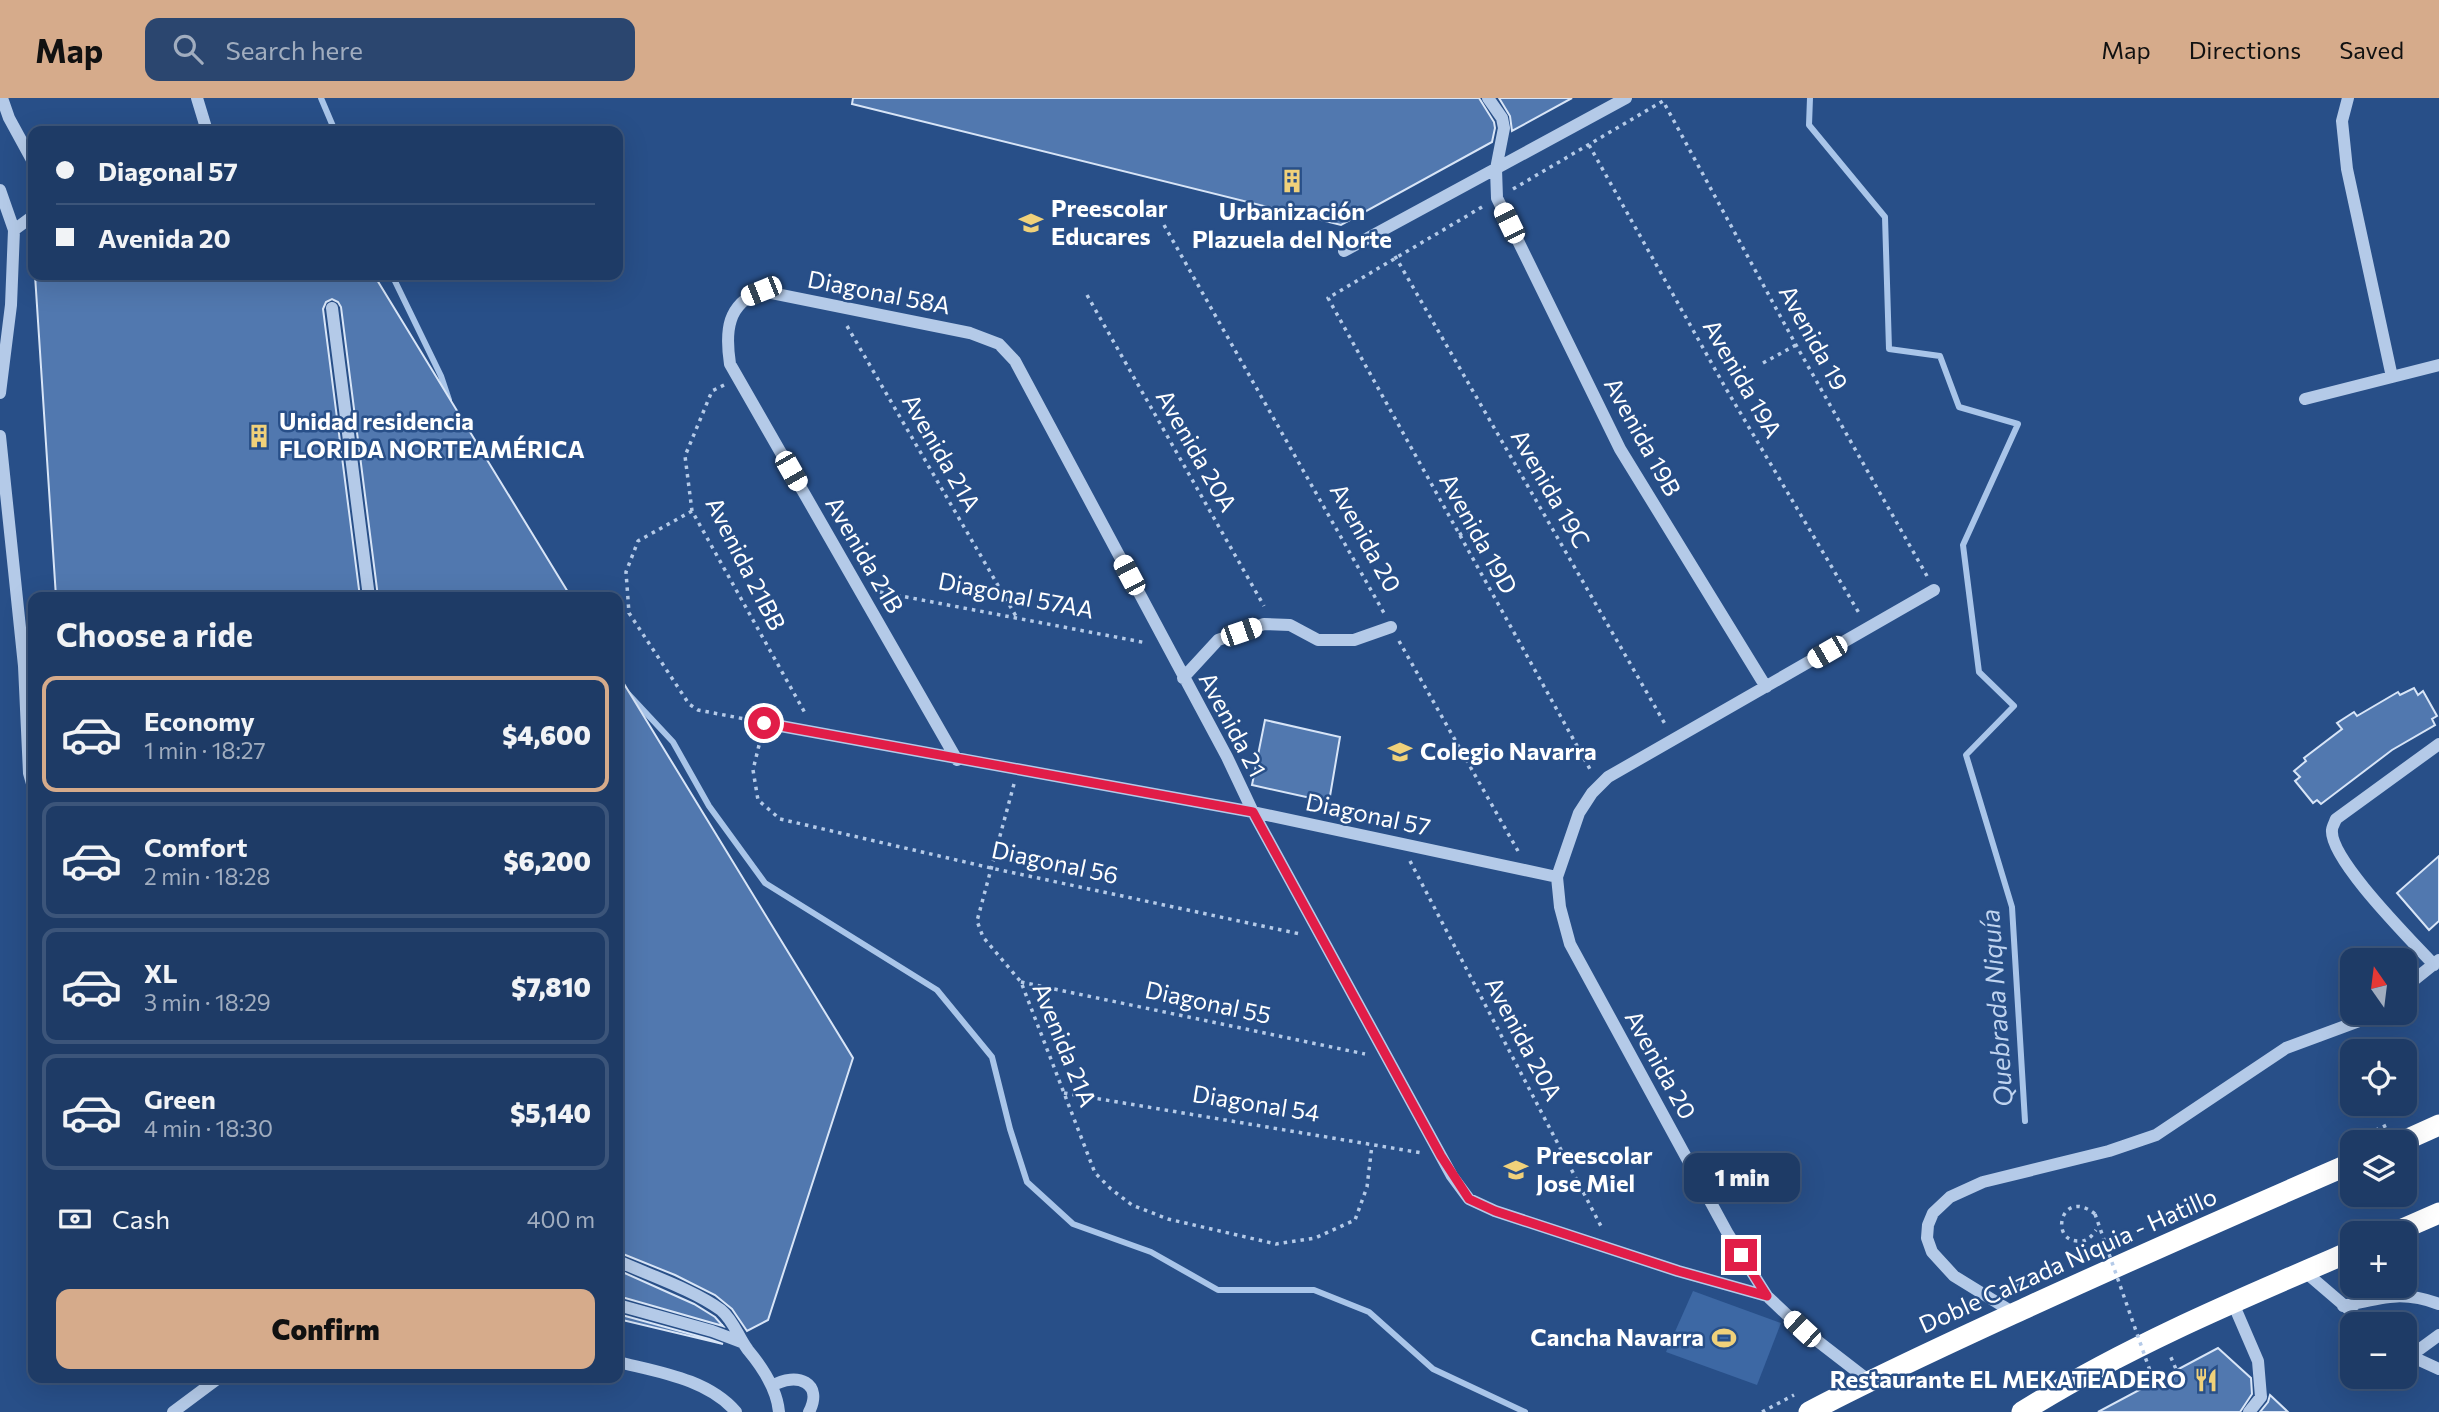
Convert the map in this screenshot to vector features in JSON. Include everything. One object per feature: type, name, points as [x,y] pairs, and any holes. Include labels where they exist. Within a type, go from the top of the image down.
[{"type":"highway","points":[[2417,1135],[2439,1125]]},
{"type":"highway","name":"Doble Calzada Niquia - Hatillo","points":[[1809,1412],[1868,1380],[2183,1236],[2340,1168]]},
{"type":"highway","points":[[2417,1222],[2439,1213]]},
{"type":"highway","points":[[2027,1409],[2076,1380],[2232,1303],[2340,1256]]},
{"type":"street","points":[[2,98],[9,118],[28,153]]},
{"type":"street","points":[[197,98],[205,126]]},
{"type":"street","points":[[1488,98],[1502,118],[1504,128],[1496,169]]},
{"type":"street","points":[[1344,251],[1626,98]]},
{"type":"street","points":[[2348,98],[2342,121],[2347,169],[2392,377]]},
{"type":"street","name":"Avenida 19B","points":[[1496,169],[1497,198],[1620,449],[1766,687]]},
{"type":"street","points":[[0,190],[14,230],[11,305],[0,393]]},
{"type":"street","points":[[14,230],[28,220]]},
{"type":"street","name":"Diagonal 58A","points":[[729,329],[736,307],[746,297],[761,291],[970,333],[999,344]]},
{"type":"street","points":[[332,308],[368,592]]},
{"type":"street","name":"Avenida 21B","points":[[729,329],[727,345],[730,364],[957,760]]},
{"type":"street","name":"Avenida 21","points":[[999,344],[1015,361],[1227,757],[1253,812],[1441,1156],[1469,1199],[1495,1211],[1614,1250]]},
{"type":"street","points":[[2305,399],[2439,365]]},
{"type":"street","points":[[0,436],[24,666],[28,737]]},
{"type":"street","points":[[1557,877],[1579,813],[1608,777],[1934,590]]},
{"type":"street","points":[[1184,678],[1218,640],[1264,624],[1290,625],[1318,640],[1354,640],[1391,627]]},
{"type":"street","name":"Diagonal 57","points":[[764,723],[1253,812],[1557,877]]},
{"type":"street","points":[[2417,978],[2437,962],[2376,903],[2355,876],[2336,843],[2332,828],[2336,819],[2439,744]]},
{"type":"street","name":"Avenida 20","points":[[1557,877],[1560,907],[1570,944],[1728,1234],[1767,1296],[1802,1329],[1868,1380]]},
{"type":"street","points":[[2014,1313],[1954,1276],[1932,1252],[1927,1238],[1928,1225],[1933,1213],[1950,1197],[1983,1182],[2109,1151],[2155,1135],[2286,1048],[2345,1026]]},
{"type":"street","points":[[1614,1250],[1767,1296]]},
{"type":"street","points":[[623,1263],[681,1288],[721,1310],[734,1325],[741,1342],[772,1386],[779,1412]]},
{"type":"street","points":[[2304,1272],[2351,1312]]},
{"type":"street","points":[[2343,1306],[2394,1295],[2415,1296],[2439,1304]]},
{"type":"street","points":[[2232,1303],[2258,1361],[2261,1397],[2249,1412]]},
{"type":"street","points":[[623,1306],[712,1331],[741,1342]]},
{"type":"street","points":[[2417,1349],[2439,1335]]},
{"type":"street","points":[[2417,1359],[2439,1368]]},
{"type":"street","points":[[623,1363],[697,1384],[724,1399],[736,1412]]},
{"type":"street","points":[[772,1386],[789,1378],[805,1382],[813,1396],[809,1412]]},
{"type":"street","points":[[173,1412],[212,1383]]},
{"type":"path","name":"Avenida 19","points":[[1663,101],[1934,590]]},
{"type":"path","name":"Avenida 19A","points":[[1589,145],[1725,387],[1868,628]]},
{"type":"path","name":"Avenida 20","points":[[1164,225],[1529,872]]},
{"type":"path","name":"Avenida 19C","points":[[1395,256],[1674,739]]},
{"type":"path","name":"Avenida 20A","points":[[1087,295],[1274,624]]},
{"type":"path","name":"Avenida 19D","points":[[1328,298],[1599,786]]},
{"type":"path","name":"Avenida 21A","points":[[835,306],[1017,618]]},
{"type":"path","points":[[1763,363],[1796,345]]},
{"type":"path","name":"Avenida 21BB","points":[[738,377],[712,391],[685,456],[692,511],[817,733]]},
{"type":"path","points":[[692,511],[638,541],[626,572],[629,613],[689,704],[698,710],[764,723]]},
{"type":"path","points":[[1459,535],[1476,526]]},
{"type":"path","name":"Diagonal 57AA","points":[[858,587],[1167,646]]},
{"type":"path","name":"Diagonal 56","points":[[764,723],[754,770],[758,800],[780,819],[991,868],[1323,939]]},
{"type":"path","name":"Avenida 21A","points":[[1018,771],[977,921],[983,937],[1021,982],[1095,1173],[1132,1205],[1168,1219],[1276,1244],[1315,1238],[1354,1220],[1367,1187],[1372,1145]]},
{"type":"path","name":"Avenida 20A","points":[[1401,844],[1614,1250]]},
{"type":"path","name":"Diagonal 55","points":[[1021,982],[1388,1058]]},
{"type":"path","name":"Diagonal 54","points":[[1064,1093],[1441,1156]]},
{"type":"path","points":[[2096,1230],[2090,1238],[2081,1242],[2071,1241],[2061,1226],[2062,1216],[2068,1209],[2078,1205],[2095,1214],[2155,1385],[2179,1376]]},
{"type":"shaded area","name":"Cancha Navarra","points":[[1693,1291],[1781,1323],[1757,1385],[1666,1352]]},
{"type":"building","name":"Urbanización Plazuela del Norte","points":[[853,98],[1479,98],[1495,128],[1492,142],[1341,225],[852,104]]},
{"type":"building","points":[[1499,98],[1572,98],[1512,131],[1510,116]]},
{"type":"building","name":"Unidad residencia FLORIDA NORTEAMÉRICA","points":[[35,280],[377,280],[568,592],[377,592],[341,307],[332,299],[326,302],[323,309],[359,592],[56,592]]},
{"type":"building","points":[[623,682],[853,1058],[768,1320],[747,1331],[732,1309],[715,1295],[623,1254]]},
{"type":"building","points":[[2414,688],[2418,695],[2423,691],[2437,716],[2432,719],[2435,725],[2392,750],[2321,804],[2317,800],[2313,803],[2295,781],[2300,777],[2294,771],[2306,761],[2304,758],[2342,729],[2337,723],[2354,712],[2357,716],[2398,692],[2400,695]]},
{"type":"building","points":[[1265,720],[1340,737],[1329,802],[1252,785]]},
{"type":"building","points":[[2439,856],[2439,921],[2429,930],[2397,893]]},
{"type":"building","points":[[623,1272],[694,1304],[715,1317],[723,1326],[623,1297]]},
{"type":"building","points":[[623,1315],[709,1339],[723,1344],[623,1320]]},
{"type":"building","name":"Restaurante EL MEKATEADERO","points":[[2218,1348],[2251,1378],[2252,1394],[2240,1412],[2098,1412]]},
{"type":"building","points":[[2270,1395],[2288,1412],[2260,1412]]},
{"type":"waterway","points":[[321,98],[333,126]]},
{"type":"waterway","name":"Quebrada Niquía","points":[[1810,98],[1809,125],[1885,217],[1889,349],[1940,356],[1959,407],[2018,424],[1963,545],[1979,672],[2014,706],[1966,755],[2012,907],[2025,1121]]},
{"type":"waterway","points":[[394,280],[441,376],[449,400]]},
{"type":"waterway","points":[[623,688],[673,742],[709,806],[765,883],[937,990],[992,1057],[1027,1182],[1073,1224],[1151,1252],[1218,1290],[1314,1290],[1369,1312],[1433,1369],[1525,1412]]},
{"type":"place","name":"Urbanización Plazuela del Norte","points":[[1292,181]]},
{"type":"place","name":"Preescolar Educares","points":[[1031,223]]},
{"type":"place","name":"Unidad residencia FLORIDA NORTEAMÉRICA","points":[[259,436]]},
{"type":"place","name":"Colegio Navarra","points":[[1400,752]]},
{"type":"place","name":"Preescolar Jose Miel","points":[[1516,1170]]},
{"type":"place","name":"Cancha Navarra","points":[[1724,1338]]},
{"type":"place","name":"Restaurante EL MEKATEADERO","points":[[2206,1380]]},
{"type":"route","points":[[764,723],[1253,812],[1452,1176],[1469,1199],[1495,1211],[1678,1271],[1767,1296],[1741,1255]]}]
